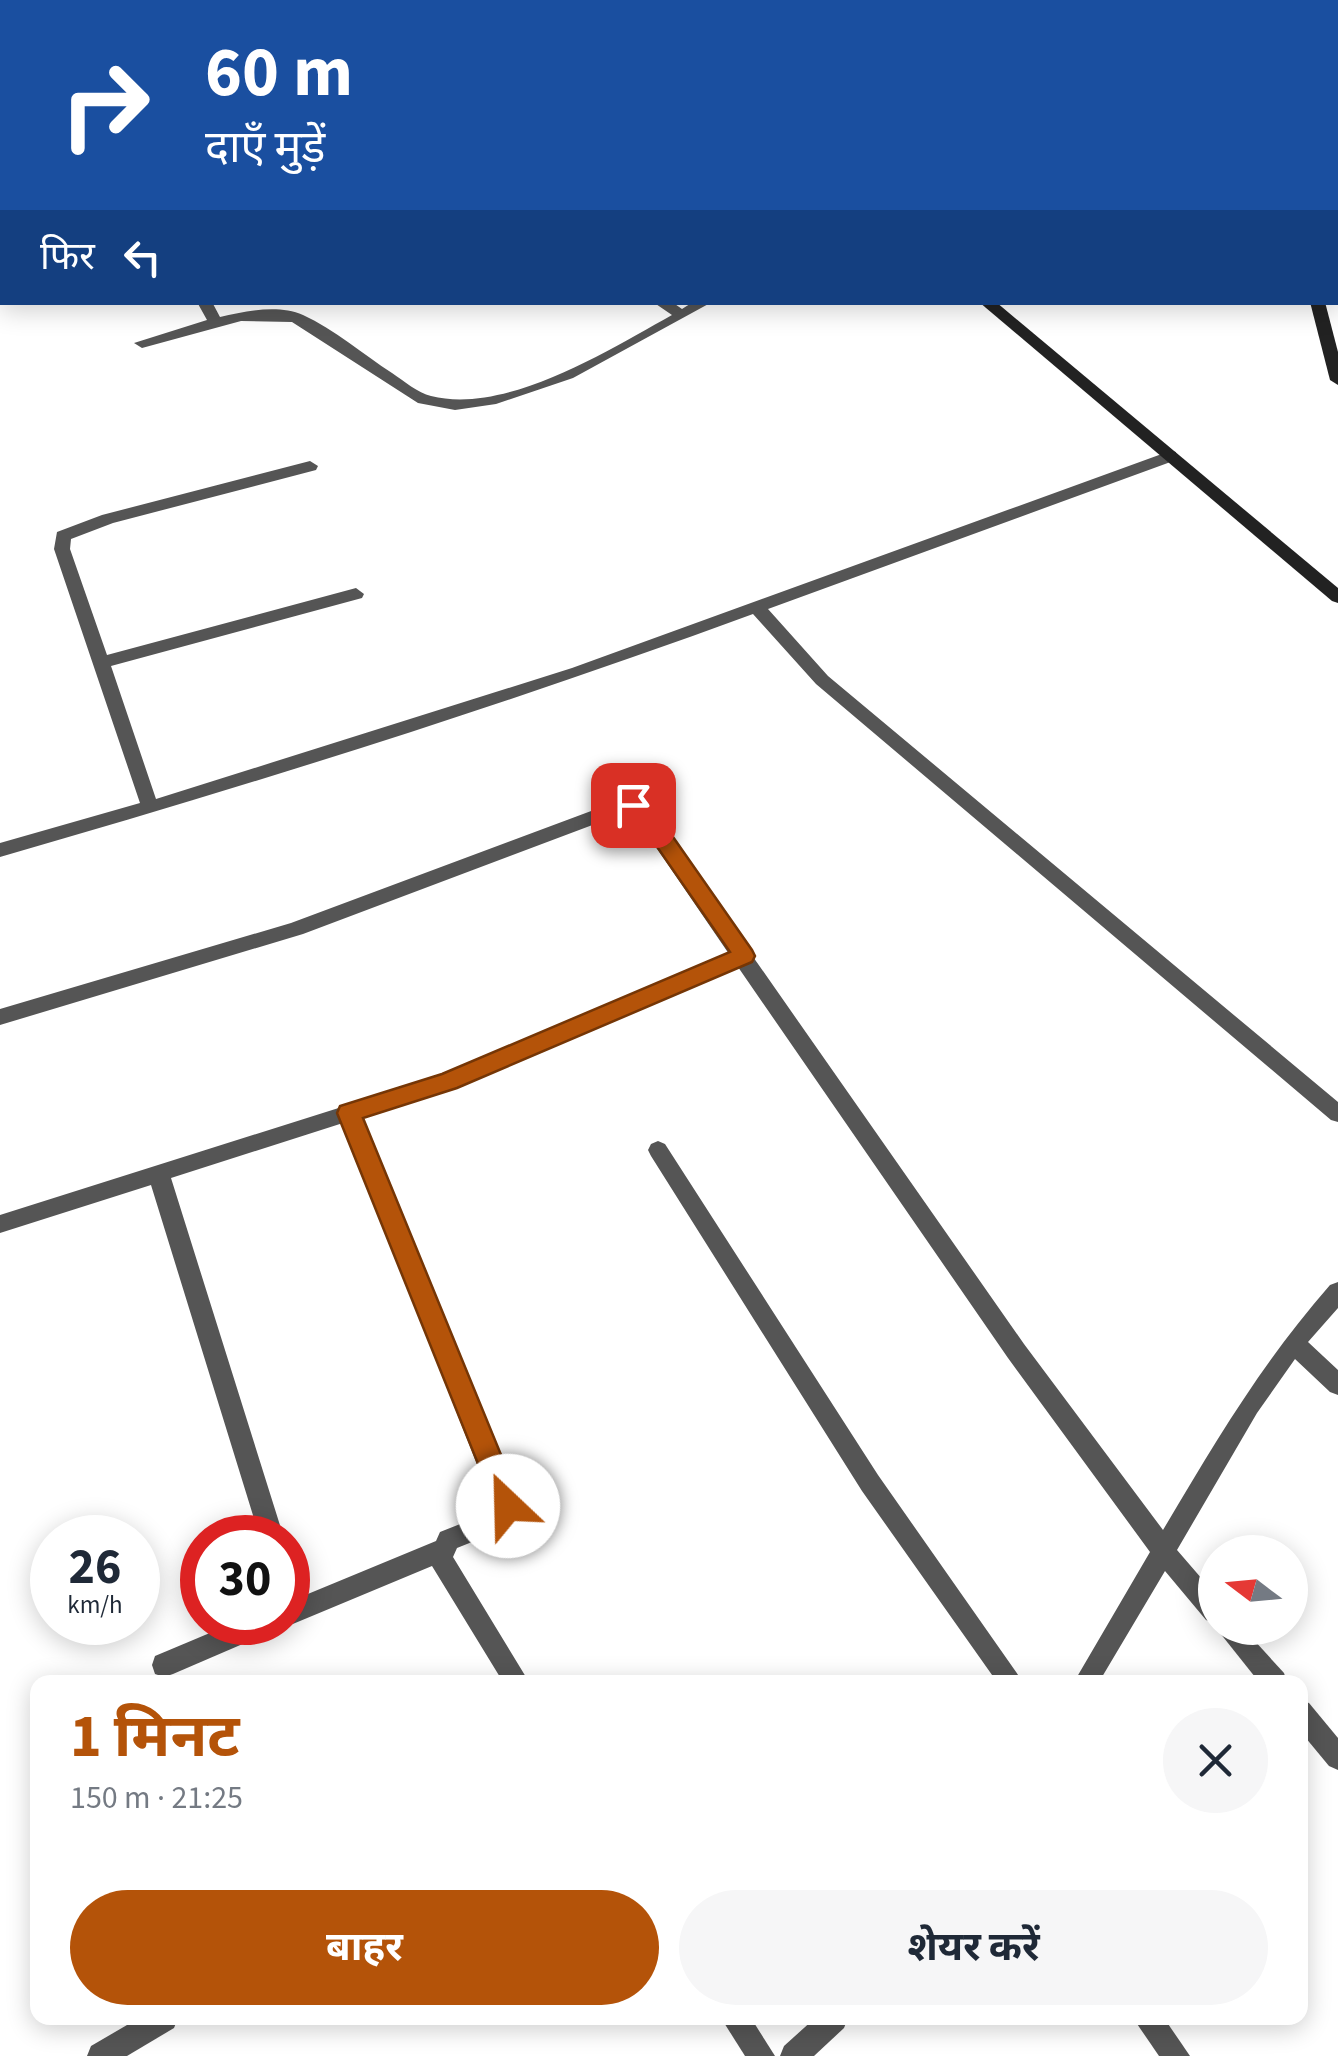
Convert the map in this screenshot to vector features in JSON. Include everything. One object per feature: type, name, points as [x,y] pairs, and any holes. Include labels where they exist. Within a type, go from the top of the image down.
[{"type":"street","points":[[206,305],[217,324]]},
{"type":"street","points":[[666,305],[683,314]]},
{"type":"street","points":[[142,343],[271,313],[297,318],[422,400],[442,406],[470,406],[560,378],[624,350],[700,305]]},
{"type":"street","points":[[990,305],[1338,597]]},
{"type":"street","points":[[1318,305],[1338,380]]},
{"type":"street","points":[[0,850],[150,807],[578,672],[1170,456]]},
{"type":"street","points":[[150,807],[62,549],[63,536],[108,519],[310,466]]},
{"type":"street","points":[[102,662],[356,594]]},
{"type":"street","points":[[756,607],[822,680],[1338,1114]]},
{"type":"street","points":[[0,1017],[296,929],[626,805],[643,809],[902,1189],[1165,1553],[1198,1592]]},
{"type":"street","points":[[0,1224],[449,1081],[744,956]]},
{"type":"street","points":[[349,1113],[492,1472],[507,1494],[504,1518],[448,1540],[442,1559],[513,1675]]},
{"type":"street","points":[[658,1150],[870,1483],[1006,1675]]},
{"type":"street","points":[[158,1175],[265,1515]]},
{"type":"street","points":[[1090,1675],[1249,1406],[1294,1343],[1338,1292]]},
{"type":"street","points":[[1294,1343],[1338,1384]]},
{"type":"street","points":[[310,1597],[442,1550]]},
{"type":"street","points":[[164,1664],[210,1645]]},
{"type":"street","points":[[1242,1645],[1268,1675]]},
{"type":"street","points":[[1308,1721],[1338,1757]]},
{"type":"street","points":[[101,2056],[152,2025]]},
{"type":"street","points":[[741,2025],[761,2056]]},
{"type":"street","points":[[794,2056],[827,2025]]},
{"type":"street","points":[[1152,2025],[1176,2056]]},
{"type":"route","points":[[508,1506],[507,1494],[492,1472],[349,1113],[449,1081],[744,956],[643,809],[633,805]]}]
